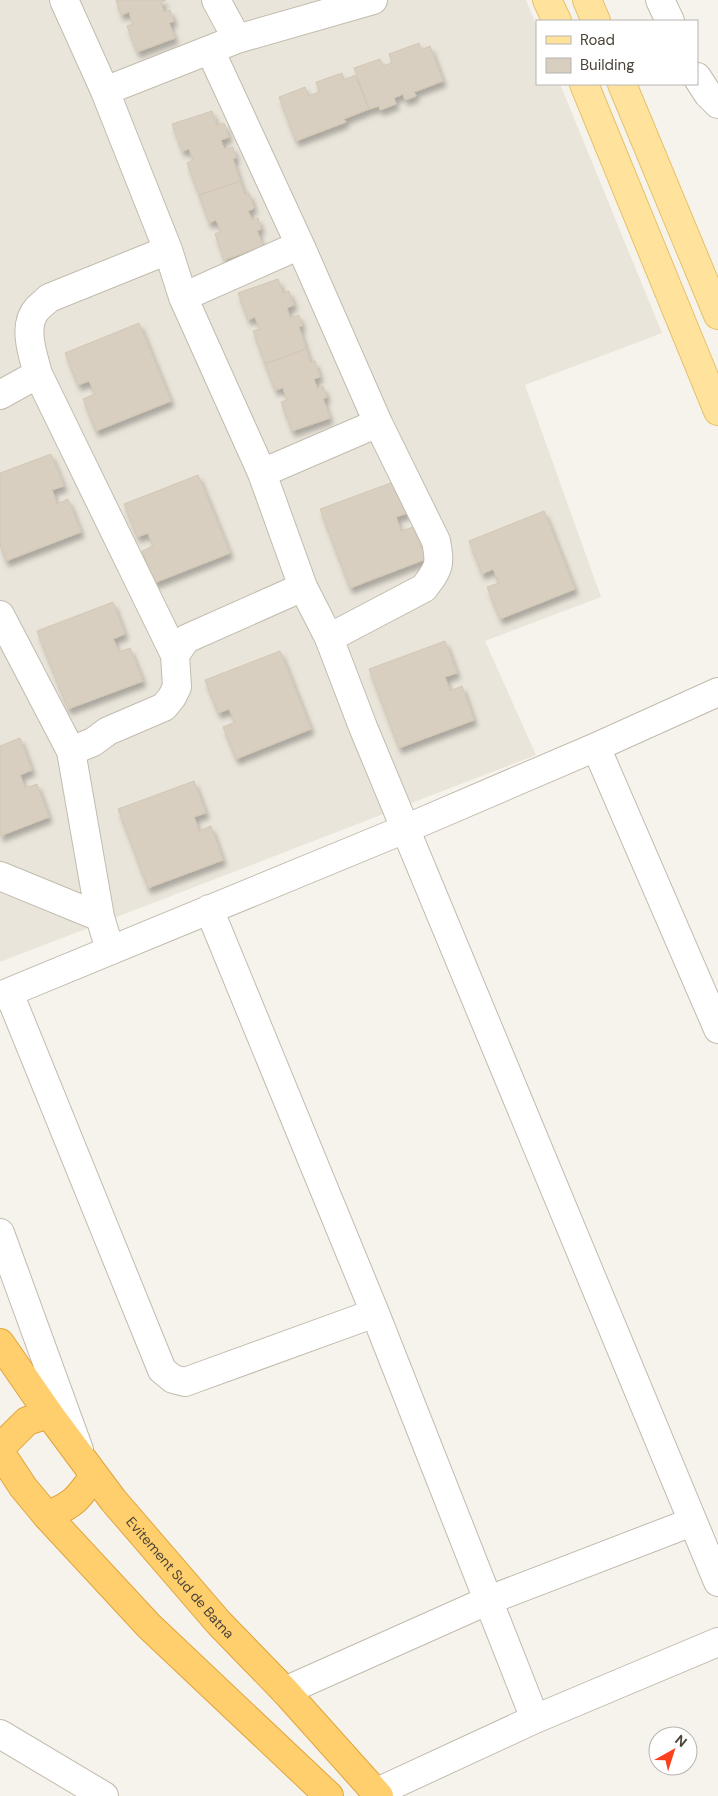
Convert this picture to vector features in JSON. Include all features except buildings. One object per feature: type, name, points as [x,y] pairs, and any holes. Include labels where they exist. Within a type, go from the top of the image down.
[{"type":"highway","name":"Evitement Sud de Batna","points":[[0,1343],[49,1414],[113,1500],[219,1623],[285,1691],[377,1794]]},
{"type":"highway","points":[[49,1414],[27,1421],[0,1450],[23,1487],[47,1516],[149,1626],[329,1796]]},
{"type":"highway","points":[[47,1516],[68,1506],[79,1497],[88,1467]]},
{"type":"main road","points":[[547,0],[557,20]]},
{"type":"main road","points":[[587,0],[596,20]]},
{"type":"main road","points":[[584,85],[718,411]]},
{"type":"main road","points":[[622,85],[718,315]]},
{"type":"street","points":[[64,0],[105,91],[168,250],[183,297],[262,474],[303,587],[328,638],[718,1582]]},
{"type":"street","points":[[216,0],[237,39]]},
{"type":"street","points":[[105,91],[237,39],[373,0]]},
{"type":"street","points":[[660,0],[670,20]]},
{"type":"street","points":[[210,50],[300,246],[378,423],[436,541],[440,560],[435,573],[424,588],[328,638]]},
{"type":"street","points":[[698,79],[708,94],[718,104]]},
{"type":"street","points":[[183,297],[300,246]]},
{"type":"street","points":[[72,752],[94,742],[108,731],[164,706],[172,697],[177,687],[175,655],[38,374],[30,343],[31,324],[36,310],[49,298],[168,250]]},
{"type":"street","points":[[0,396],[38,374]]},
{"type":"street","points":[[262,474],[378,423]]},
{"type":"street","points":[[175,655],[186,639],[303,587]]},
{"type":"street","points":[[0,615],[72,752],[100,917],[110,950]]},
{"type":"street","points":[[374,1313],[185,1382],[173,1379],[162,1370],[5,995],[596,747],[718,692]]},
{"type":"street","points":[[596,747],[718,1029]]},
{"type":"street","points":[[0,876],[100,917]]},
{"type":"street","points":[[209,908],[374,1313],[535,1719]]},
{"type":"street","points":[[0,1233],[88,1467]]},
{"type":"street","points":[[285,1691],[489,1600],[692,1522]]},
{"type":"street","points":[[377,1794],[535,1719],[718,1642]]},
{"type":"street","points":[[0,1734],[104,1796]]},
{"type":"shaded area","points":[[0,0],[526,0],[536,25],[536,85],[560,85],[662,333],[525,385],[601,597],[485,641],[536,755],[0,962]]}]
